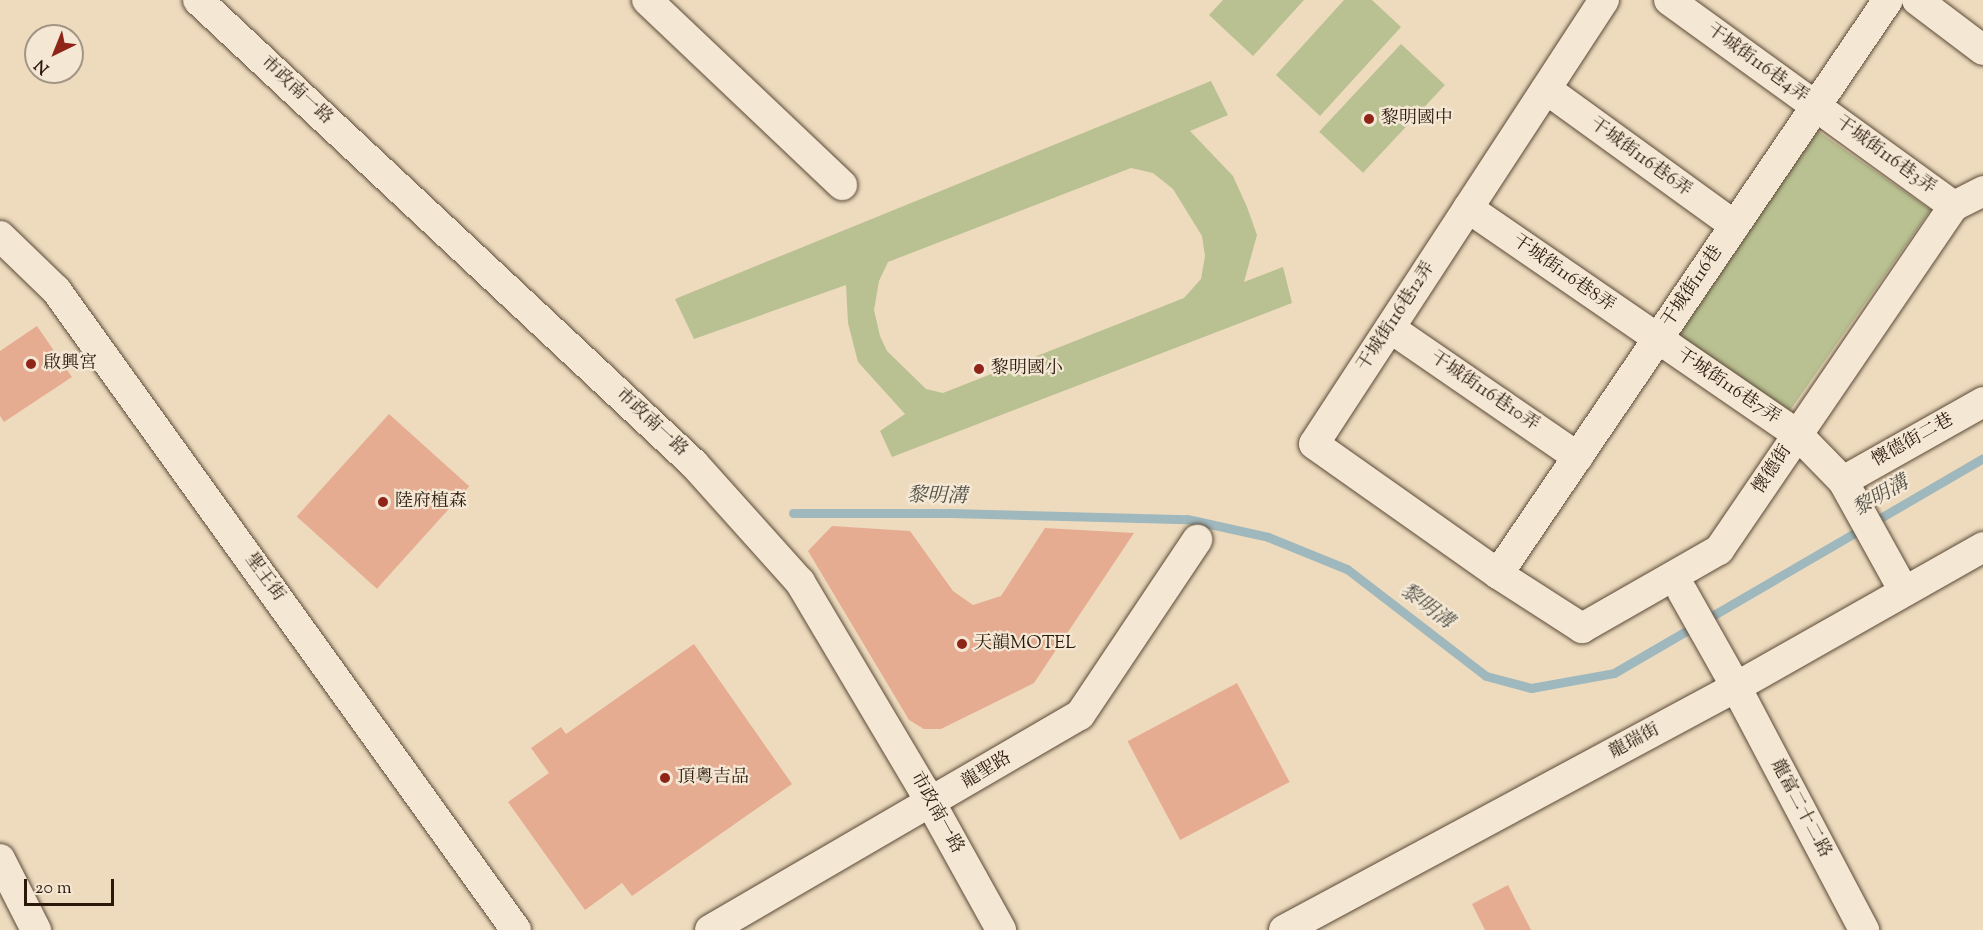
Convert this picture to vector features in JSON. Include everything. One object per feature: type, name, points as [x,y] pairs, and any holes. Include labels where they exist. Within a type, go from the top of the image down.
[{"type":"street","name":"市政南一路","points":[[198,0],[694,464],[800,582],[931,804],[1001,930]]},
{"type":"street","points":[[646,0],[843,185]]},
{"type":"street","name":"干城街116巷12弄","points":[[1498,574],[1314,444],[1604,0]]},
{"type":"street","name":"干城街116巷4弄","points":[[1669,0],[1816,106]]},
{"type":"street","name":"干城街116巷","points":[[1498,574],[1888,0]]},
{"type":"street","points":[[1917,0],[1983,50]]},
{"type":"street","name":"干城街116巷6弄","points":[[1545,89],[1735,226]]},
{"type":"street","name":"干城街116巷3弄","points":[[1816,106],[1954,206]]},
{"type":"street","name":"懷德街","points":[[1498,574],[1582,628],[1719,550],[1954,206],[1983,191]]},
{"type":"street","name":"干城街116巷8弄","points":[[1468,208],[1658,340]]},
{"type":"street","name":"聖王街","points":[[0,236],[56,290],[516,930]]},
{"type":"street","name":"干城街116巷10弄","points":[[1390,328],[1578,457]]},
{"type":"street","name":"干城街116巷7弄","points":[[1658,340],[1797,434],[1848,490],[1899,583]]},
{"type":"street","name":"懷德街二巷","points":[[1848,490],[1983,402]]},
{"type":"street","name":"龍聖路","points":[[711,930],[931,804],[1080,715],[1197,540]]},
{"type":"street","name":"龍瑞街","points":[[1284,930],[1732,682],[1899,583],[1983,547]]},
{"type":"street","name":"龍富二十二路","points":[[1685,597],[1864,930]]},
{"type":"street","points":[[0,860],[36,930]]},
{"type":"green space","points":[[1223,0],[1304,0],[1253,56],[1209,15]]},
{"type":"green space","points":[[1344,0],[1372,0],[1401,27],[1320,116],[1276,75]]},
{"type":"green space","points":[[1401,44],[1445,85],[1363,173],[1319,132]]},
{"type":"green space","points":[[1211,81],[1228,115],[1190,131],[1233,176],[1247,207],[1257,235],[1244,282],[1283,267],[1292,303],[892,457],[880,431],[905,414],[858,362],[848,323],[846,285],[694,339],[675,299]],"holes":[[[1131,168],[1153,173],[1173,189],[1202,236],[1205,256],[1201,279],[1184,298],[943,393],[926,389],[887,351],[880,336],[874,310],[879,281],[888,262]]]},
{"type":"green space","points":[[1815,129],[1931,210],[1784,420],[1668,339]]},
{"type":"building","name":"啟興宮","points":[[37,326],[72,377],[4,422],[0,416],[0,351]]},
{"type":"building","name":"陸府植森","points":[[389,414],[469,486],[377,589],[297,517]]},
{"type":"building","name":"天韻MOTEL","points":[[832,526],[910,531],[953,591],[973,605],[1001,596],[1045,528],[1134,533],[1034,683],[941,729],[924,729],[909,720],[808,551]]},
{"type":"building","name":"頂粵吉品","points":[[694,644],[792,784],[632,896],[622,883],[585,910],[508,802],[549,773],[531,748],[561,727],[566,734]]},
{"type":"building","points":[[1237,683],[1290,782],[1180,840],[1128,741]]},
{"type":"building","points":[[1508,885],[1531,930],[1485,930],[1472,904]]},
{"type":"waterway","name":"黎明溝","points":[[793,513],[950,513],[1187,519],[1268,537],[1347,569],[1486,676],[1531,688],[1614,673],[1983,458]]},
{"type":"place","name":"黎明國中","points":[[1369,119]]},
{"type":"place","name":"啟興宮","points":[[31,364]]},
{"type":"place","name":"黎明國小","points":[[979,369]]},
{"type":"place","name":"陸府植森","points":[[383,502]]},
{"type":"place","name":"天韻MOTEL","points":[[962,644]]},
{"type":"place","name":"頂粵吉品","points":[[665,778]]}]
